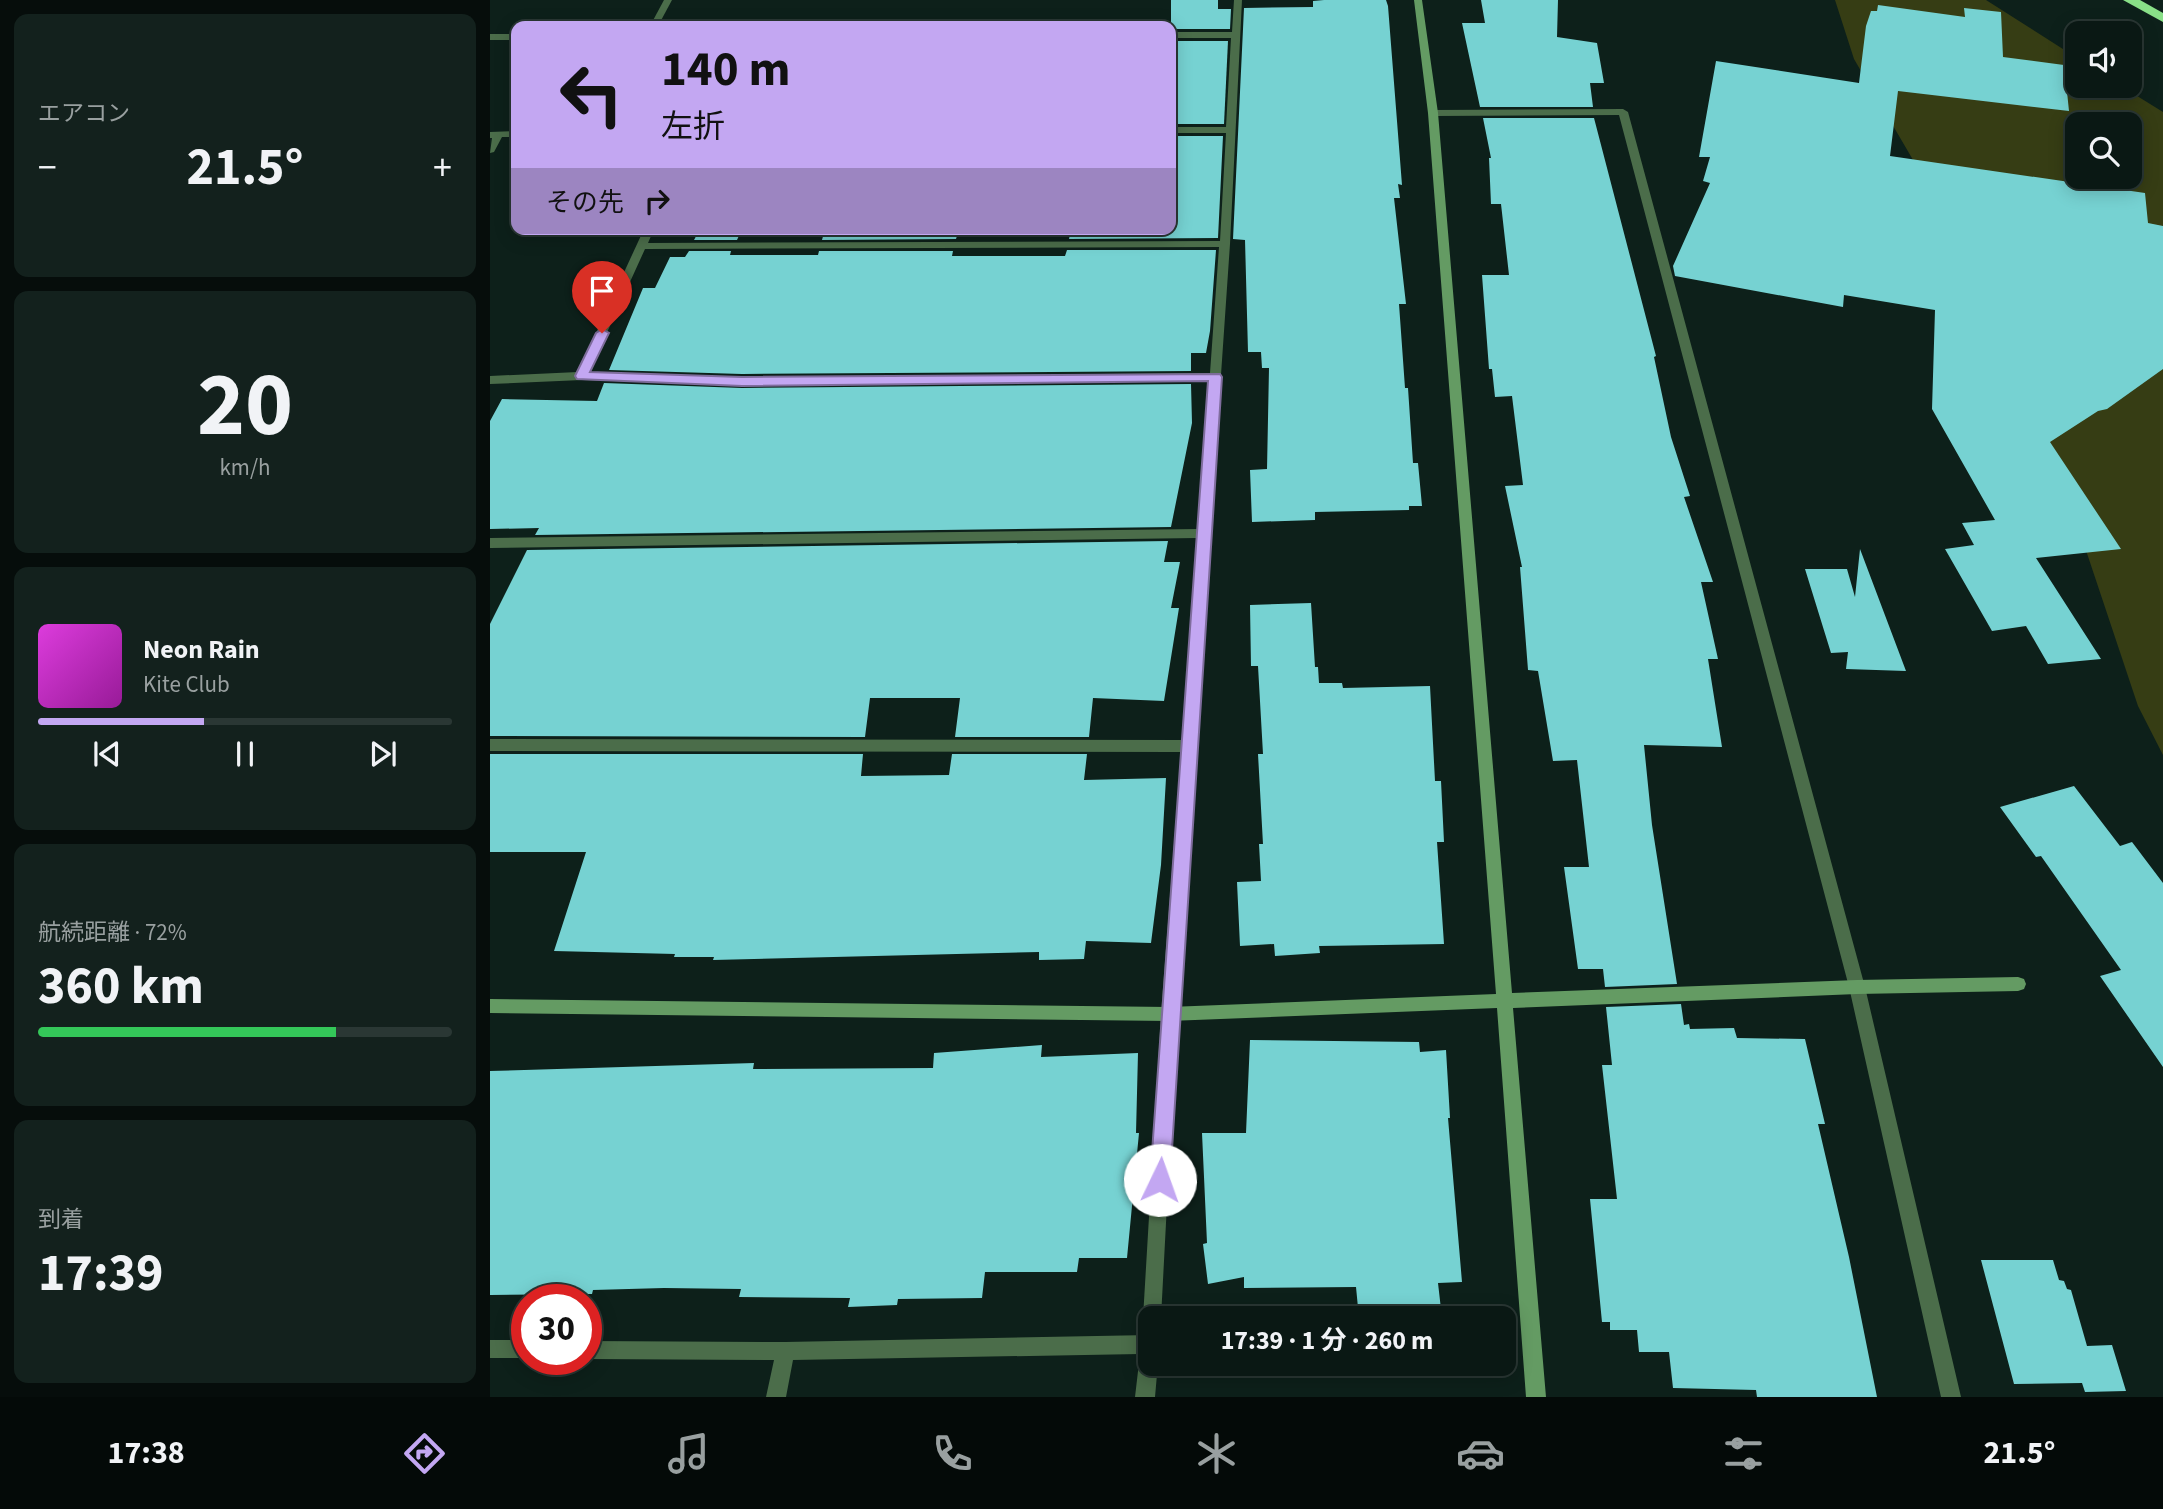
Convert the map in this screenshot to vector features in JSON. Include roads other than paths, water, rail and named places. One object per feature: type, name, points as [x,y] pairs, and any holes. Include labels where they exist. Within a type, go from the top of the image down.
[{"type":"highway","points":[[2130,0],[2163,18]]},
{"type":"street","points":[[657,21],[668,0]]},
{"type":"street","points":[[1153,1306],[1169,1014],[1202,533],[1226,244],[1238,0]]},
{"type":"street","points":[[1418,0],[1433,113],[1536,1397]]},
{"type":"street","points":[[1176,35],[1236,35]]},
{"type":"street","points":[[490,37],[511,37]]},
{"type":"street","points":[[1433,113],[1623,113],[1857,987],[1951,1397]]},
{"type":"street","points":[[1176,130],[1230,130]]},
{"type":"street","points":[[490,150],[495,135]]},
{"type":"street","points":[[582,376],[647,235]]},
{"type":"street","points":[[642,246],[1226,244]]},
{"type":"street","points":[[490,380],[582,376],[742,382],[1215,377]]},
{"type":"street","points":[[490,543],[1202,533]]},
{"type":"street","points":[[490,745],[1188,746]]},
{"type":"street","points":[[490,1006],[1169,1014],[1504,1003],[1857,987],[2018,984]]},
{"type":"street","points":[[602,1350],[785,1351],[1138,1346]]},
{"type":"street","points":[[490,1349],[511,1349]]},
{"type":"street","points":[[776,1397],[785,1351]]},
{"type":"street","points":[[1145,1397],[1147,1376]]}]
